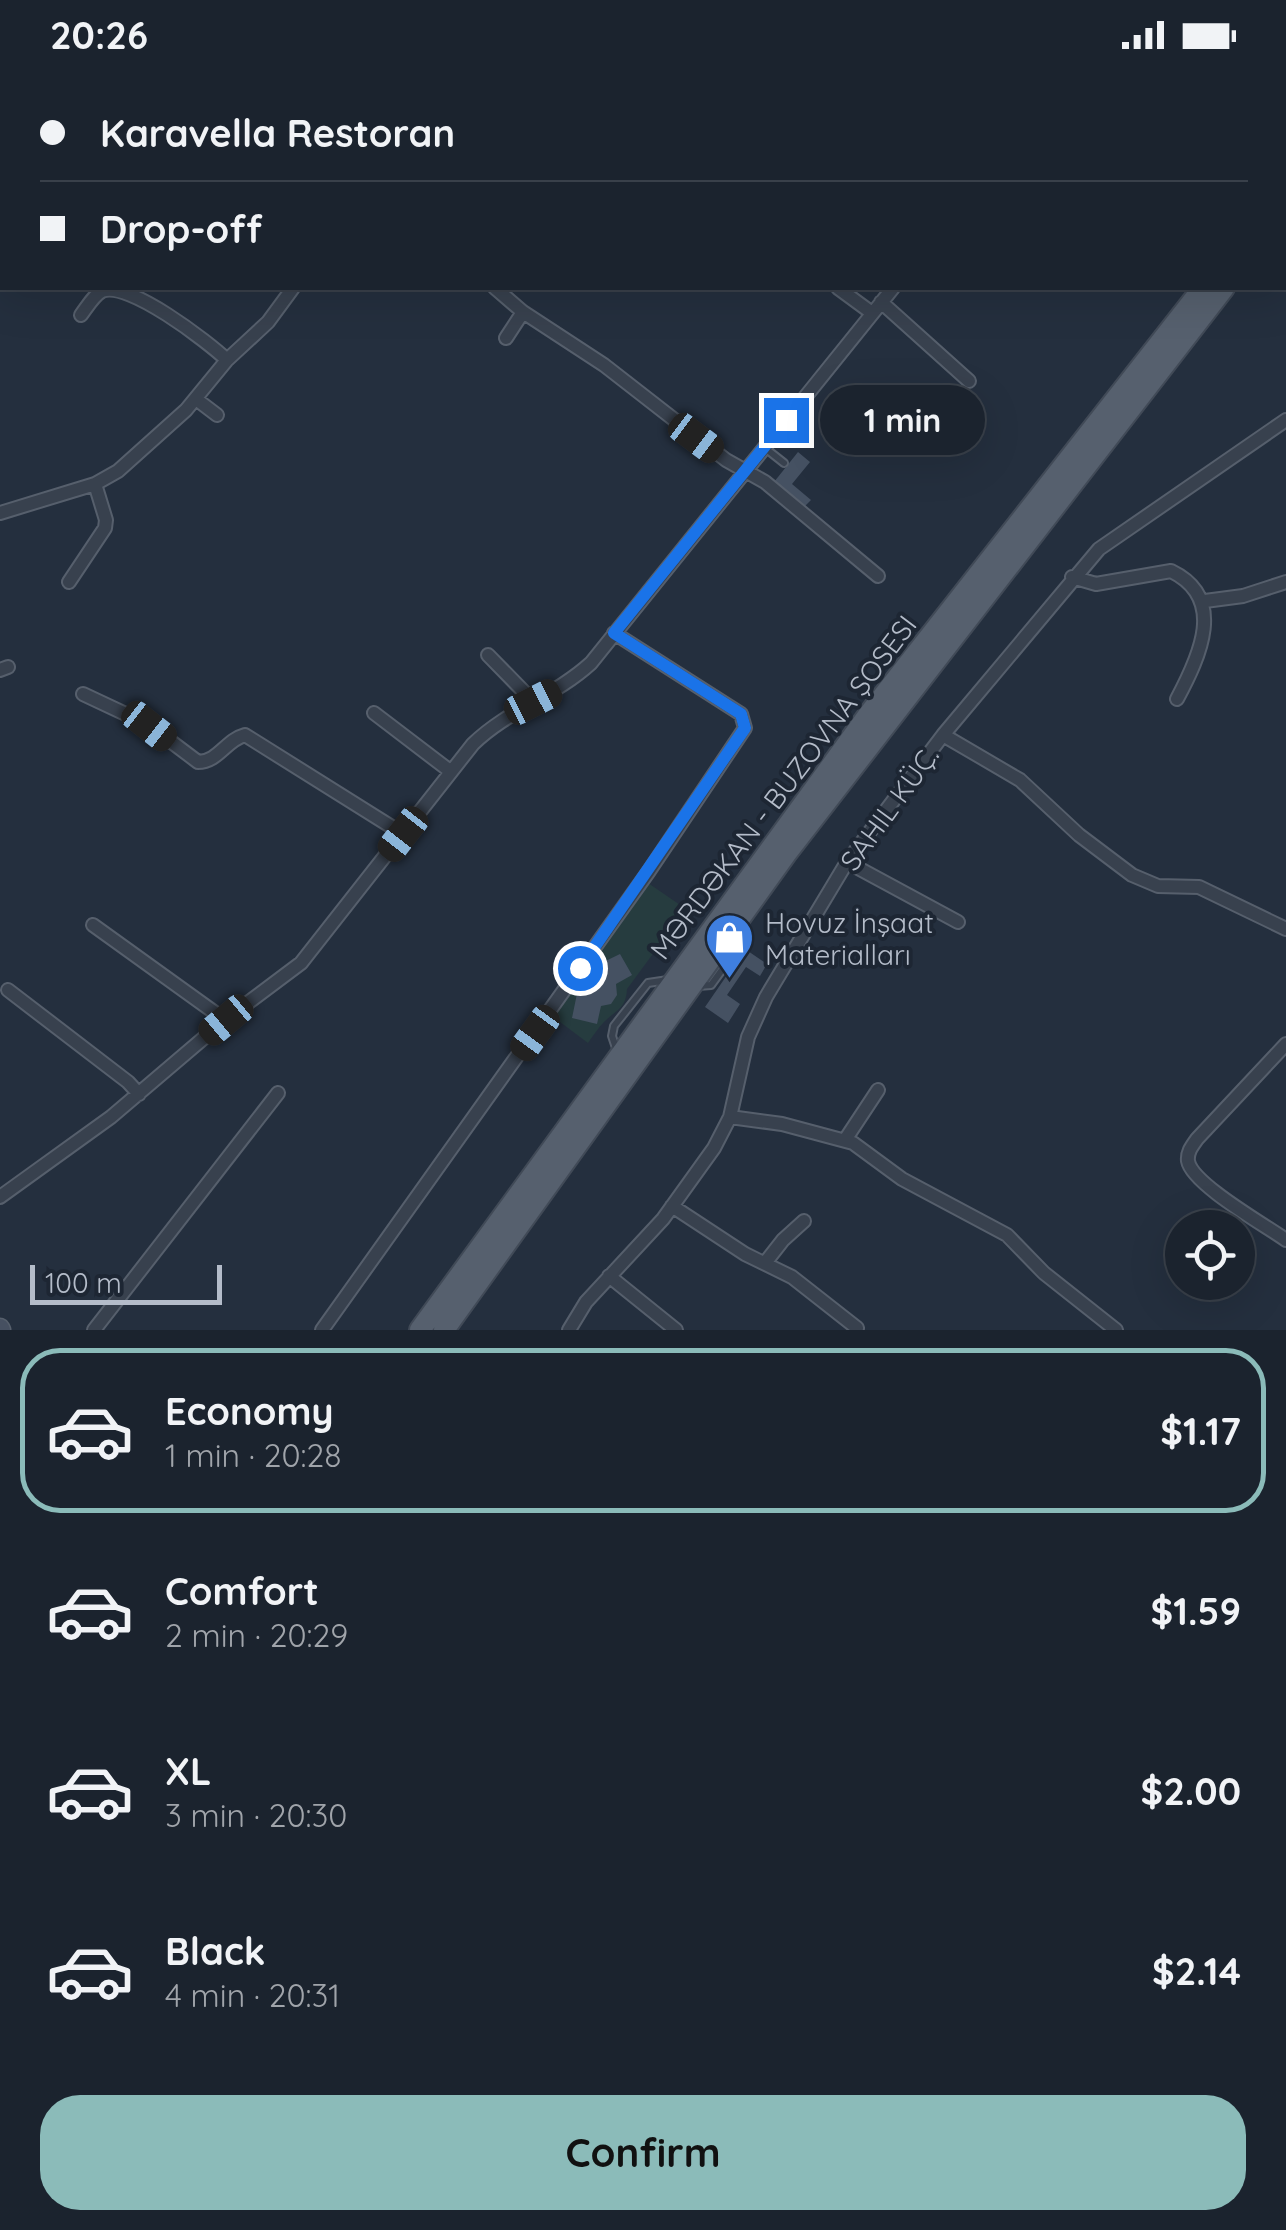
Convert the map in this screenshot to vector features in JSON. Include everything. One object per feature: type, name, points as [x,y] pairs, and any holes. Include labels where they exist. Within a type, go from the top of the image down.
[{"type":"main road","name":"MƏRDƏKAN - BUZOVNA ŞOSESI","points":[[444,1330],[891,686],[1200,290]]},
{"type":"main road","name":"MƏRDƏKAN - BUZOVNA ŞOSESI","points":[[420,1330],[619,1057],[726,938],[884,724],[1222,290]]},
{"type":"street","points":[[81,315],[105,290]]},
{"type":"street","points":[[114,290],[169,315],[226,360]]},
{"type":"street","points":[[0,513],[95,484],[140,453],[196,399],[226,360],[268,322],[292,290]]},
{"type":"street","points":[[497,290],[523,312],[604,365],[726,460],[765,482],[878,576]]},
{"type":"street","points":[[842,290],[877,308],[969,381]]},
{"type":"street","points":[[0,1197],[139,1094],[309,955],[450,771],[495,724],[580,672],[891,290]]},
{"type":"street","points":[[506,338],[523,312]]},
{"type":"street","points":[[196,399],[217,415]]},
{"type":"street","name":"SAHIL KÜÇ.","points":[[569,1330],[586,1302],[650,1234],[714,1148],[730,1117],[748,1037],[758,1013],[848,862],[942,735],[1099,549],[1286,420]]},
{"type":"street","points":[[69,582],[106,528],[95,484]]},
{"type":"street","points":[[1072,577],[1096,584],[1171,570],[1180,574],[1205,601],[1195,659],[1177,699]]},
{"type":"street","points":[[1205,601],[1242,596],[1286,582]]},
{"type":"street","points":[[322,1330],[649,871],[745,728],[741,714],[614,633]]},
{"type":"street","points":[[488,655],[533,702]]},
{"type":"street","points":[[82,694],[149,726],[198,762],[212,759],[230,742],[245,735],[403,834]]},
{"type":"street","points":[[374,713],[450,771]]},
{"type":"street","points":[[942,735],[1020,780],[1079,835],[1132,875],[1158,886],[1200,887],[1286,929]]},
{"type":"street","points":[[848,862],[958,922]]},
{"type":"street","points":[[93,924],[226,1020]]},
{"type":"street","points":[[8,990],[139,1094]]},
{"type":"street","points":[[1286,1044],[1188,1152],[1188,1164],[1194,1175],[1286,1240]]},
{"type":"street","points":[[845,1140],[878,1090]]},
{"type":"street","points":[[94,1330],[278,1093]]},
{"type":"street","points":[[730,1117],[782,1124],[845,1140],[902,1179],[1007,1235],[1044,1274],[1116,1330]]},
{"type":"street","points":[[672,1206],[745,1254],[792,1277],[857,1328]]},
{"type":"street","points":[[765,1262],[804,1221]]},
{"type":"street","points":[[608,1276],[676,1330]]},
{"type":"lane","points":[[764,447],[784,463]]},
{"type":"green space","points":[[648,883],[686,909],[627,989],[622,1005],[588,1043],[552,1016]]},
{"type":"building","points":[[798,452],[810,462],[792,484],[811,500],[804,507],[774,482]]},
{"type":"building","points":[[745,949],[767,964],[760,976],[746,967],[727,995],[740,1004],[728,1023],[705,1007]]},
{"type":"building","points":[[620,954],[632,975],[616,984],[617,995],[611,1004],[601,1006],[597,1024],[572,1018],[579,984],[589,969]]},
{"type":"place","name":"Hovuz İnşaat Materialları","points":[[730,980]]},
{"type":"route","points":[[580,968],[745,728],[741,714],[614,633],[786,420]]}]
